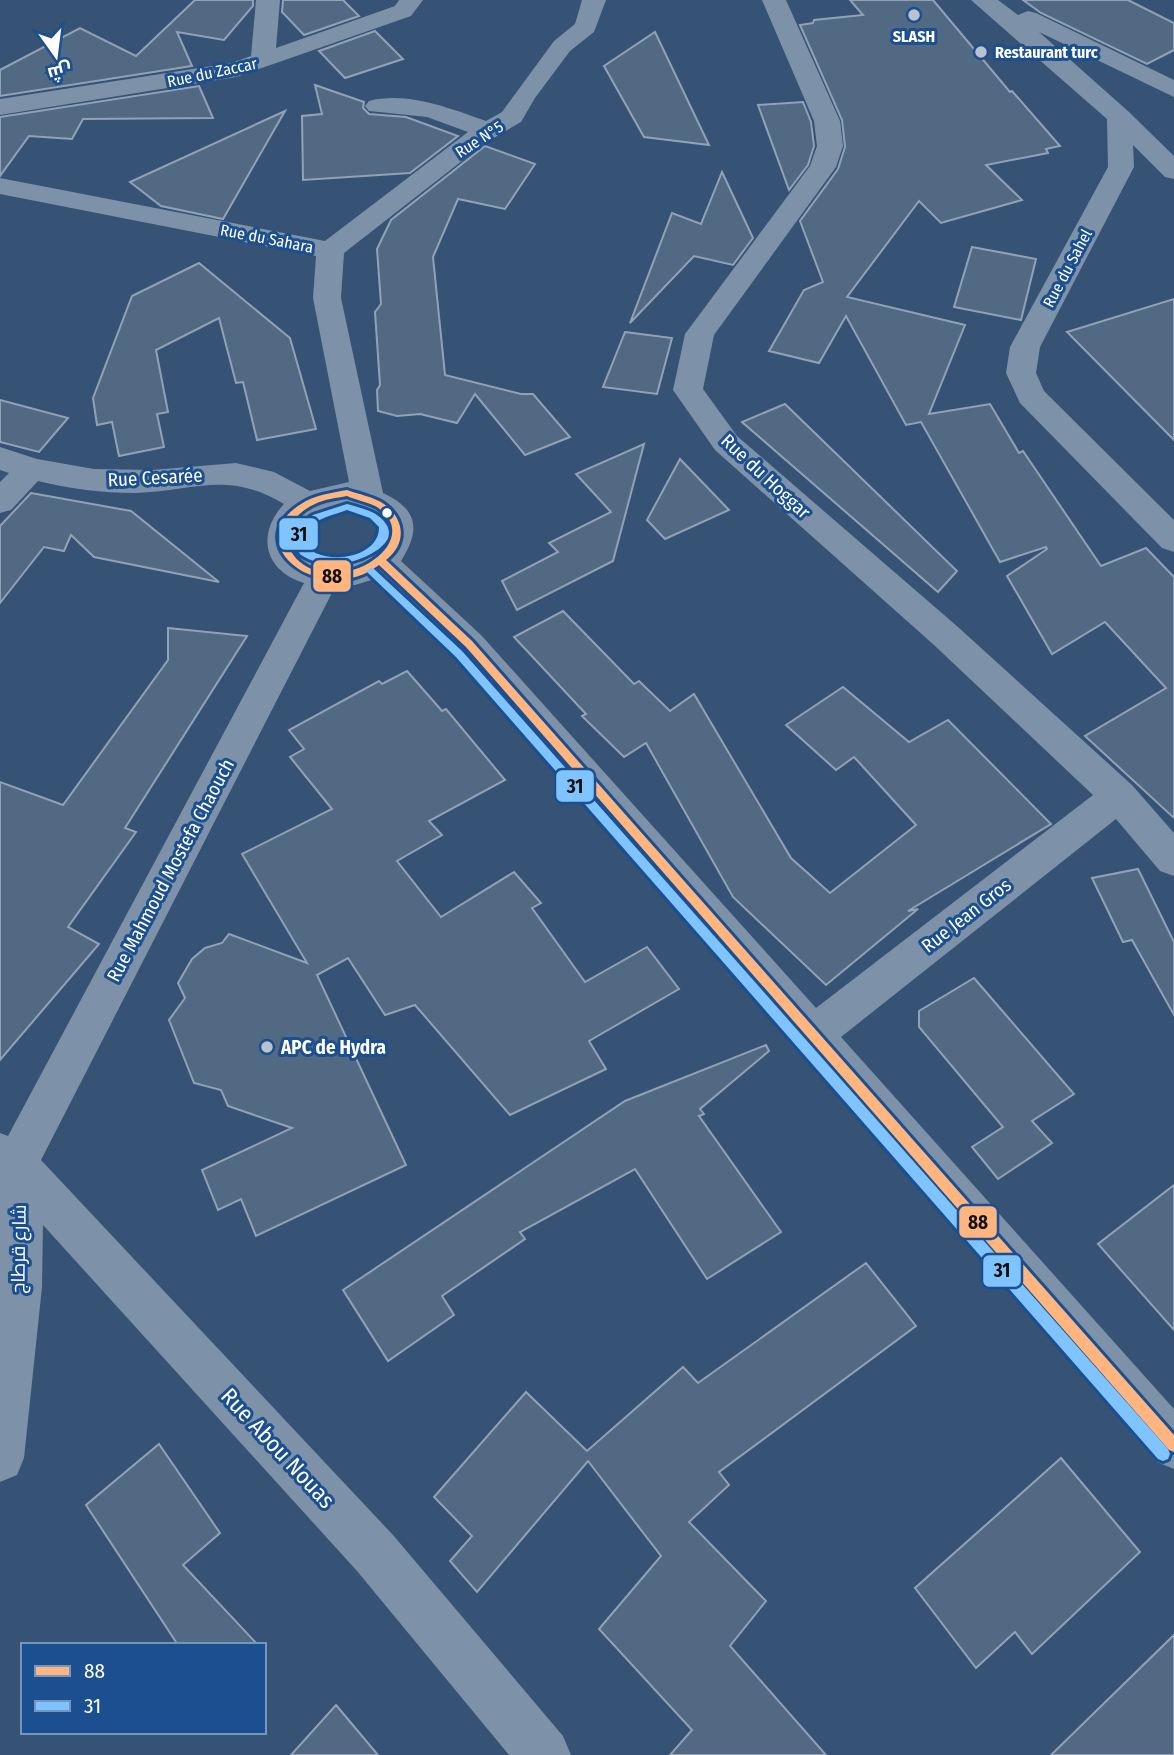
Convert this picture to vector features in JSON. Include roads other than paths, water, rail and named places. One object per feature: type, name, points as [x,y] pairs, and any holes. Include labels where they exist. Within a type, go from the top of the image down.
[{"type":"street","points":[[263,61],[268,0]]},
{"type":"street","name":"Rue du Zaccar","points":[[0,107],[212,75],[263,61],[403,11],[411,0]]},
{"type":"street","name":"Rue N°5","points":[[330,250],[380,209],[512,117],[524,96],[562,46],[586,27],[594,0]]},
{"type":"street","name":"Rue du Hoggar","points":[[775,0],[827,121],[830,146],[824,167],[700,334],[688,390],[726,443],[946,636],[1119,796],[1174,860]]},
{"type":"street","points":[[983,0],[1014,23],[1120,117],[1174,171]]},
{"type":"street","points":[[994,0],[1174,90]]},
{"type":"street","points":[[377,106],[431,110],[489,131]]},
{"type":"street","name":"Rue du Sahel","points":[[1120,117],[1121,167],[1025,348],[1021,373],[1031,396],[1174,540]]},
{"type":"street","name":"Rue du Sahara","points":[[0,186],[330,250],[327,298],[368,496]]},
{"type":"street","name":"Rue Cesarée","points":[[0,458],[60,475],[121,481],[153,481],[209,474],[249,476],[267,481],[306,503]]},
{"type":"street","points":[[0,502],[32,469]]},
{"type":"street","points":[[348,493],[368,496],[390,510],[397,522],[395,542],[382,561],[345,576],[324,576],[307,572],[292,563],[284,552],[281,538],[284,525],[293,513],[306,503],[326,495],[348,493]]},
{"type":"street","points":[[382,561],[469,644],[1174,1445]]},
{"type":"street","name":"Rue Mahmoud Mostefa Chaouch","points":[[8,1159],[324,576]]},
{"type":"street","name":"Rue Jean Gros","points":[[813,1035],[1119,796]]},
{"type":"street","name":"شارع قرطاج","points":[[0,1458],[19,1287],[22,1228],[8,1159]]},
{"type":"street","name":"Rue Abou Nouas","points":[[8,1159],[375,1553],[544,1755]]},
{"type":"place","name":"SLASH","points":[[914,15]]},
{"type":"place","name":"Restaurant turc","points":[[981,52]]},
{"type":"place","name":"APC de Hydra","points":[[267,1047]]}]
